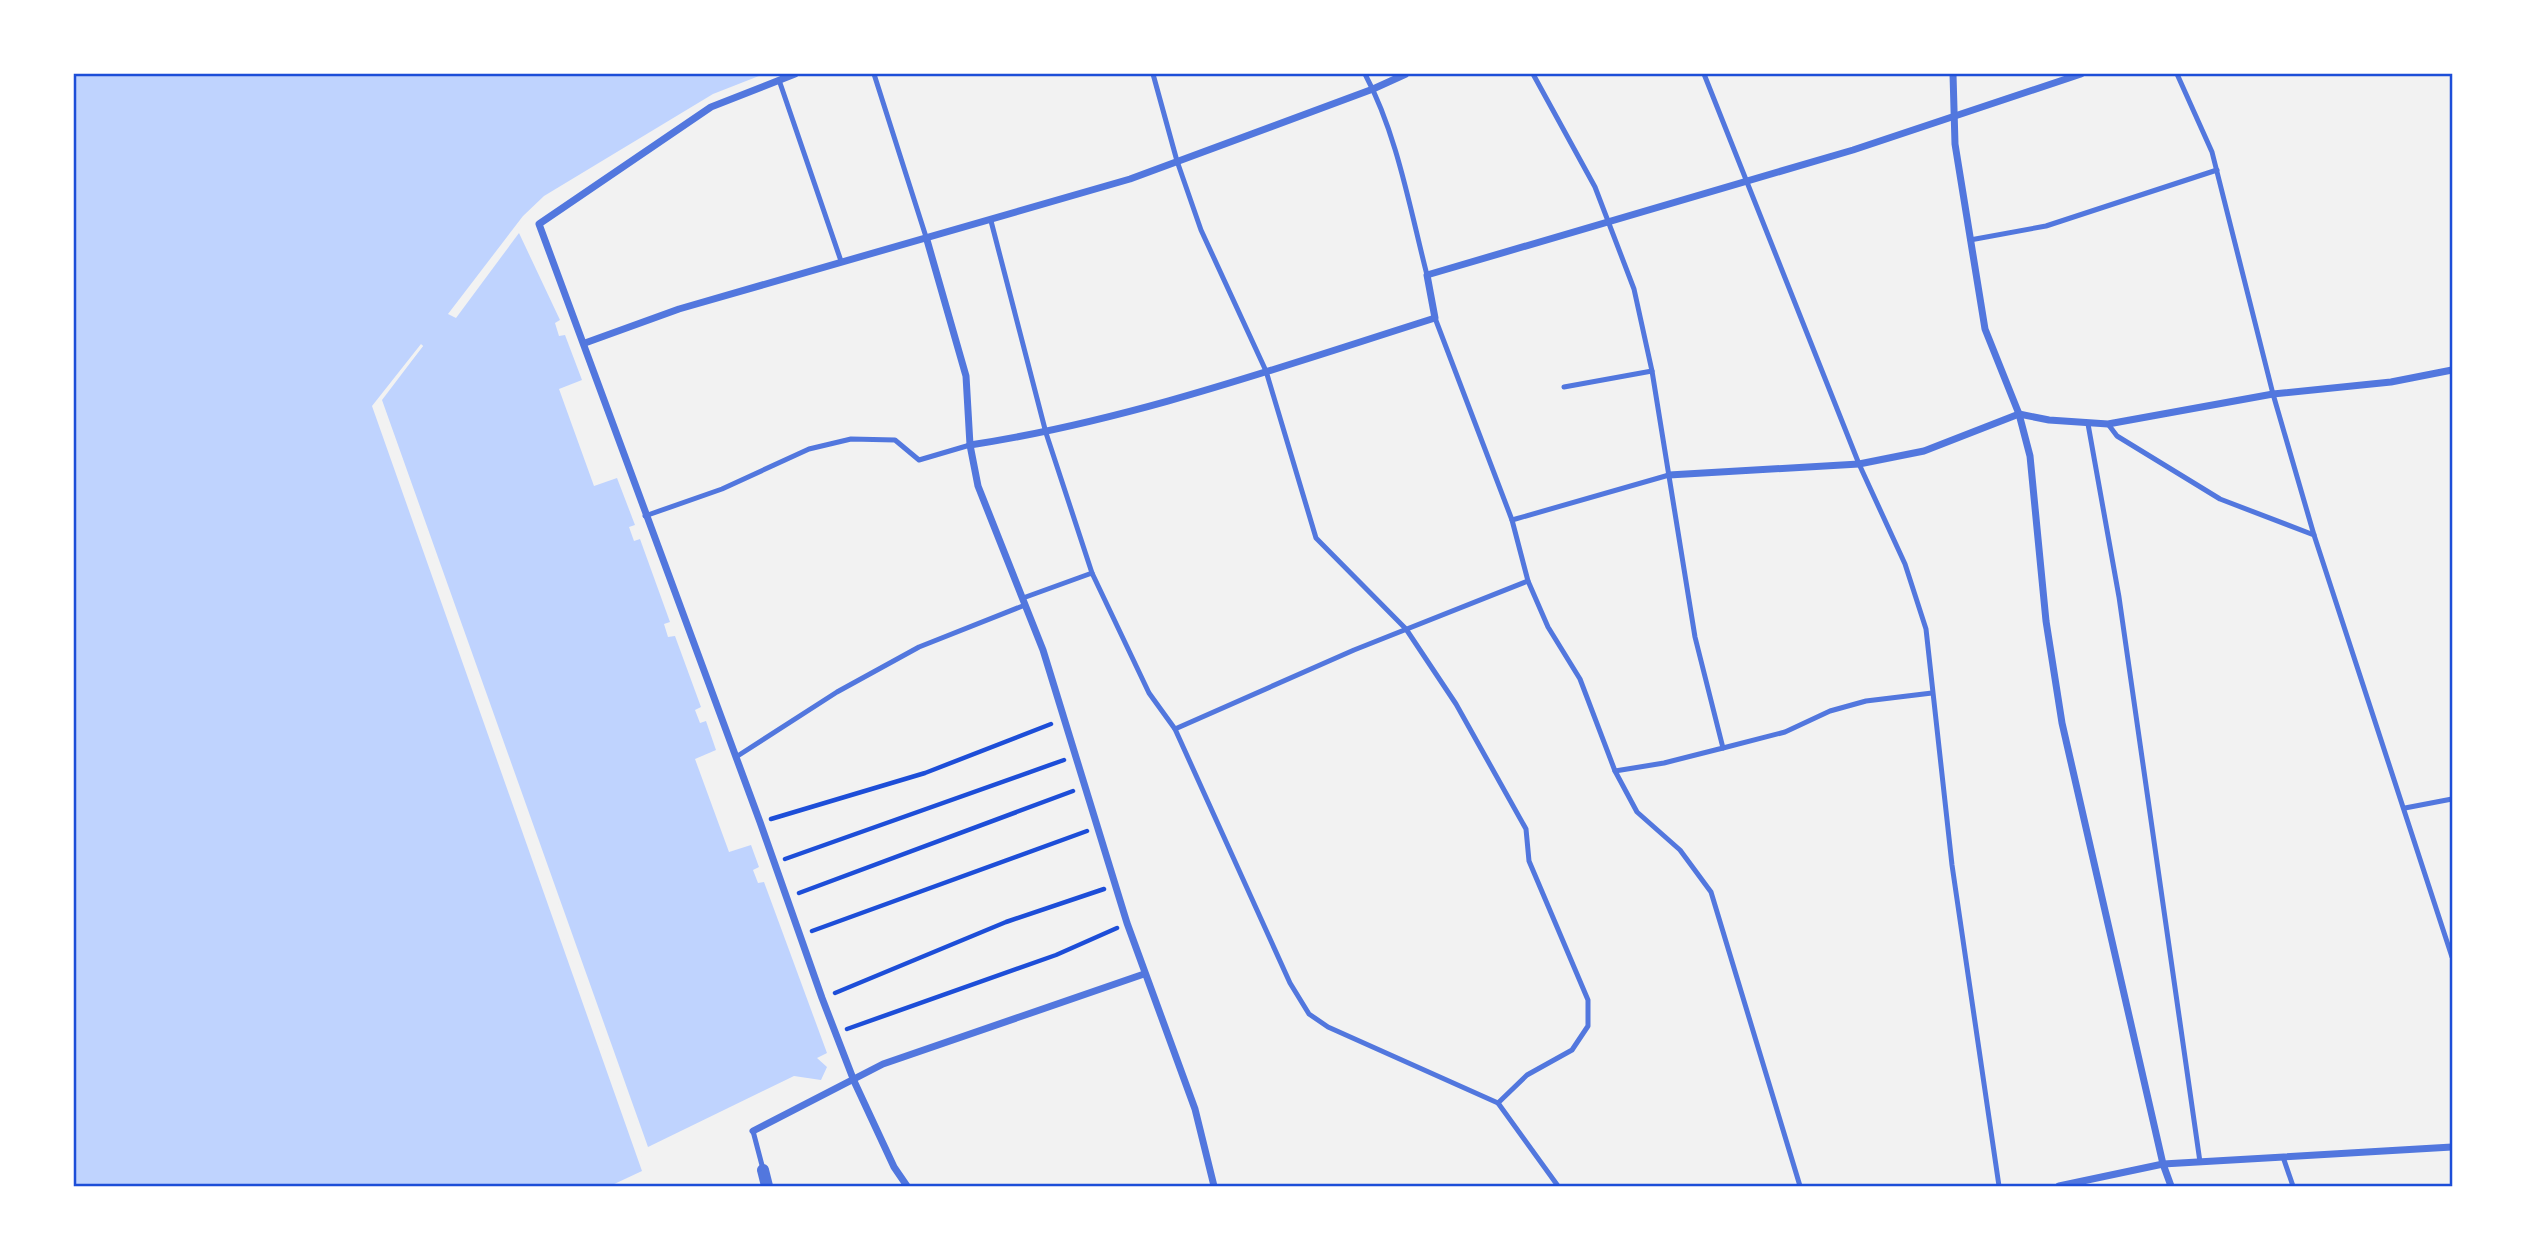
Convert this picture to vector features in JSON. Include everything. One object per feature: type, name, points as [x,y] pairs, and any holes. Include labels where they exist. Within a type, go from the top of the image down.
[{"type":"street","points":[[794,74],[711,107],[538,224],[585,343],[645,516],[760,822],[822,998],[854,1081],[894,1167],[907,1186]]},
{"type":"street","points":[[585,343],[678,309],[841,261],[927,240],[1177,162],[1373,89],[1406,74]]},
{"type":"street","points":[[1953,74],[1955,144],[1985,329],[2019,414],[2030,456],[2046,621],[2062,723],[2163,1164],[2171,1186]]},
{"type":"street","points":[[970,445],[1046,433],[1266,371],[1435,318],[1427,275],[1746,183],[2081,74]]},
{"type":"street","points":[[927,240],[966,376],[970,445],[978,486],[1024,602],[1144,974],[1195,1109],[1214,1186]]},
{"type":"street","points":[[1670,475],[1859,464],[1924,451],[2019,414],[2088,424],[2108,424],[2273,394],[2391,383],[2452,370]]},
{"type":"street","points":[[753,1131],[883,1064],[1144,974]]},
{"type":"street","points":[[2059,1186],[2163,1164],[2452,1147]]},
{"type":"street","points":[[763,1170],[767,1186]]},
{"type":"lane","points":[[874,74],[927,240]]},
{"type":"lane","points":[[1153,74],[1177,162],[1201,230],[1266,371],[1316,538],[1406,629],[1456,704],[1527,829],[1530,861],[1588,1000],[1588,1026],[1572,1050],[1527,1075],[1497,1103]]},
{"type":"lane","points":[[1365,74],[1373,89],[1402,177],[1427,275]]},
{"type":"lane","points":[[1533,74],[1595,187],[1634,289],[1652,371],[1695,637],[1723,748]]},
{"type":"lane","points":[[1704,74],[1859,464],[1905,564],[1926,629],[1952,865],[1999,1186]]},
{"type":"lane","points":[[2177,74],[2212,152],[2273,394],[2315,535],[2452,957]]},
{"type":"lane","points":[[779,80],[841,261]]},
{"type":"lane","points":[[1970,240],[2046,226],[2217,170]]},
{"type":"lane","points":[[991,221],[1046,433],[1092,573],[1149,693],[1175,729],[1290,983],[1309,1014],[1328,1027],[1497,1103],[1558,1186]]},
{"type":"lane","points":[[1435,318],[1512,520],[1528,581],[1548,627],[1580,679],[1615,771],[1637,812],[1680,850],[1711,892],[1800,1186]]},
{"type":"lane","points":[[1564,387],[1652,371]]},
{"type":"lane","points":[[2088,424],[2119,597],[2200,1162]]},
{"type":"lane","points":[[2108,424],[2117,436],[2220,499],[2315,535]]},
{"type":"lane","points":[[645,516],[722,489],[809,449],[851,439],[895,440],[919,460],[970,445]]},
{"type":"lane","points":[[1512,520],[1670,475]]},
{"type":"lane","points":[[736,757],[837,692],[919,647],[1092,573]]},
{"type":"lane","points":[[1175,729],[1406,629],[1528,581]]},
{"type":"lane","points":[[1615,771],[1664,763],[1785,732],[1830,711],[1892,697],[1932,693]]},
{"type":"lane","points":[[2405,808],[2452,799]]},
{"type":"lane","points":[[753,1131],[763,1170]]},
{"type":"lane","points":[[2283,1157],[2293,1186]]},
{"type":"path","points":[[760,822],[925,773],[1063,719]]},
{"type":"path","points":[[774,863],[1074,756]]},
{"type":"path","points":[[786,898],[1084,787]]},
{"type":"path","points":[[800,935],[1097,827]]},
{"type":"path","points":[[822,998],[1006,922],[1115,885]]},
{"type":"path","points":[[836,1033],[1056,955],[1127,923]]},
{"type":"water","points":[[74,74],[764,74],[713,94],[544,196],[523,216],[448,314],[456,318],[519,233],[560,320],[555,323],[559,336],[565,335],[582,380],[559,389],[594,486],[617,478],[635,525],[629,527],[634,541],[640,539],[670,622],[664,624],[668,637],[675,636],[701,707],[695,710],[700,723],[706,721],[716,750],[695,759],[729,852],[751,845],[759,867],[753,870],[758,883],[764,882],[827,1053],[817,1058],[827,1067],[821,1080],[794,1076],[648,1147],[382,400],[423,346],[421,344],[372,406],[642,1171],[610,1186],[74,1186]]},
{"type":"pier","points":[[523,217],[516,230],[520,229],[455,317],[450,314]]},
{"type":"pier","points":[[421,345],[423,346],[381,399],[647,1150],[379,403],[376,407],[646,1170],[644,1172],[373,406]]}]
